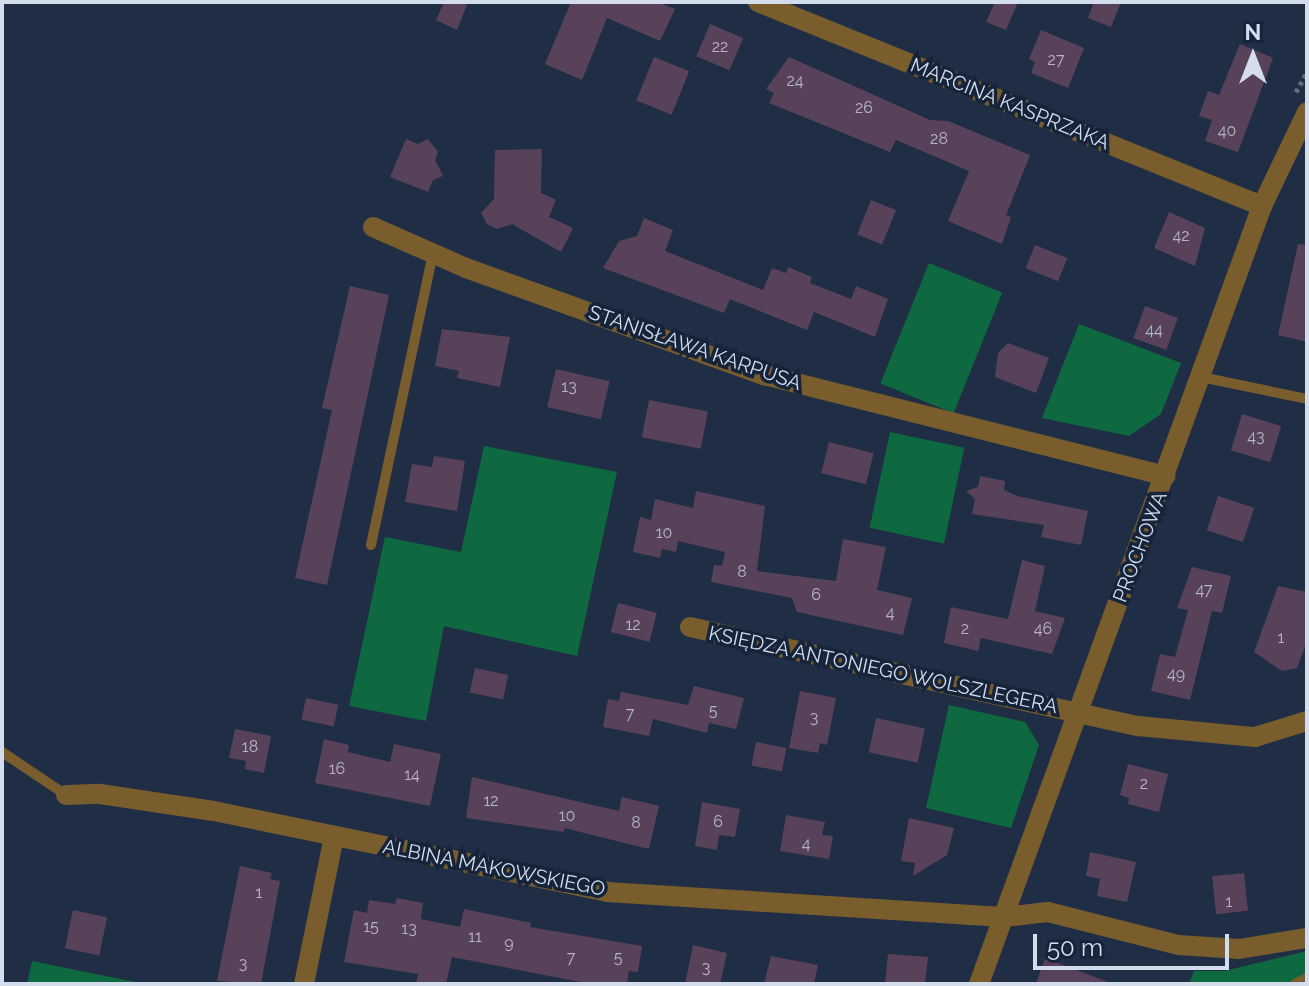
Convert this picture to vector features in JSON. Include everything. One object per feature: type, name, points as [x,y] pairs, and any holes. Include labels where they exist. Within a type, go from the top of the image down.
[{"type":"street","name":"MARCINA KASPRZAKA","points":[[758,2],[1262,206]]},
{"type":"street","name":"PROCHOWA","points":[[979,984],[1262,206],[1307,112]]},
{"type":"street","name":"STANISŁAWA KARPUSA","points":[[373,227],[433,253],[764,375],[1166,476]]},
{"type":"street","name":"KSIĘDZA ANTONIEGO WOLSZLEGERA","points":[[690,627],[1077,712],[1217,736],[1255,737],[1307,721]]},
{"type":"street","name":"ALBINA MAKOWSKIEGO","points":[[66,795],[100,794],[214,811],[607,892],[1003,917],[1048,912],[1178,945],[1239,949],[1307,938]]},
{"type":"street","points":[[304,984],[334,836]]},
{"type":"lane","points":[[371,545],[433,253]]},
{"type":"lane","points":[[1201,377],[1307,399]]},
{"type":"lane","name":"ALBINA MAKOWSKIEGO","points":[[2,752],[66,795]]},
{"type":"lane","points":[[1295,984],[1307,978]]},
{"type":"green space","points":[[929,263],[1002,293],[954,413],[880,384]]},
{"type":"green space","points":[[1079,324],[1181,363],[1161,414],[1129,436],[1042,418]]},
{"type":"green space","points":[[890,432],[964,448],[944,544],[870,528]]},
{"type":"green space","points":[[484,446],[617,472],[577,656],[444,626],[426,721],[349,706],[385,537],[461,552]]},
{"type":"green space","points":[[949,705],[1025,722],[1039,745],[1011,828],[926,808]]},
{"type":"green space","points":[[1307,951],[1307,984],[1189,984],[1194,971],[1224,971]]},
{"type":"green space","points":[[32,961],[145,984],[27,984]]},
{"type":"building","points":[[444,2],[468,2],[457,30],[436,20]]},
{"type":"building","points":[[571,2],[657,2],[675,9],[660,41],[607,18],[582,80],[545,64]]},
{"type":"building","points":[[995,2],[1018,2],[1006,30],[986,22]]},
{"type":"building","points":[[1094,2],[1121,2],[1111,27],[1088,18]]},
{"type":"building","points":[[710,24],[743,38],[729,70],[696,56]]},
{"type":"building","points":[[1041,30],[1084,48],[1068,88],[1031,73],[1035,62],[1029,59]]},
{"type":"building","points":[[1240,44],[1273,58],[1238,152],[1205,141],[1212,120],[1199,116],[1208,91],[1219,95]]},
{"type":"building","points":[[654,57],[689,71],[672,115],[636,101]]},
{"type":"building","points":[[789,57],[930,120],[948,121],[1030,155],[1006,215],[1011,217],[1002,244],[948,221],[969,171],[896,140],[890,152],[769,103],[774,93],[766,89]]},
{"type":"building","points":[[406,139],[418,144],[428,139],[438,152],[435,160],[443,176],[433,180],[428,192],[390,177]]},
{"type":"building","points":[[542,149],[541,193],[556,200],[549,217],[573,228],[561,252],[512,224],[497,229],[487,224],[481,213],[494,199],[495,150]]},
{"type":"building","points":[[871,200],[896,210],[882,244],[857,234]]},
{"type":"building","points":[[1169,212],[1205,228],[1195,266],[1154,248]]},
{"type":"building","points":[[644,218],[673,230],[665,251],[763,290],[772,268],[786,273],[788,267],[812,277],[810,283],[851,299],[856,286],[888,299],[875,337],[814,312],[807,330],[730,299],[724,313],[603,268],[619,241],[637,236]]},
{"type":"building","points":[[1298,244],[1307,245],[1307,342],[1278,335]]},
{"type":"building","points":[[1035,245],[1067,258],[1058,281],[1026,268]]},
{"type":"building","points":[[350,286],[389,295],[327,585],[295,578],[332,410],[322,408]]},
{"type":"building","points":[[1145,306],[1178,318],[1166,350],[1133,338]]},
{"type":"building","points":[[442,329],[510,337],[500,387],[457,378],[459,371],[435,366]]},
{"type":"building","points":[[1008,343],[1049,358],[1036,393],[995,377],[998,353]]},
{"type":"building","points":[[556,369],[610,381],[601,419],[547,407]]},
{"type":"building","points":[[649,400],[708,411],[701,449],[642,437]]},
{"type":"building","points":[[1242,414],[1281,426],[1270,462],[1231,450]]},
{"type":"building","points":[[829,442],[874,453],[866,484],[821,473]]},
{"type":"building","points":[[434,456],[465,461],[457,511],[405,502],[412,464],[432,467]]},
{"type":"building","points":[[980,476],[1005,481],[1004,490],[1017,496],[1088,511],[1081,545],[1041,537],[1044,525],[972,514],[975,499],[966,491],[978,487]]},
{"type":"building","points":[[696,491],[765,506],[757,571],[836,581],[843,539],[886,547],[877,590],[912,598],[903,635],[797,612],[792,598],[711,582],[714,565],[722,566],[725,552],[678,541],[676,552],[662,549],[660,558],[633,552],[640,517],[651,520],[655,499],[693,508]]},
{"type":"building","points":[[1218,496],[1254,508],[1243,542],[1207,530]]},
{"type":"building","points":[[1022,560],[1045,566],[1035,611],[1065,618],[1052,654],[981,638],[978,651],[944,643],[951,607],[1008,619]]},
{"type":"building","points":[[1192,567],[1231,576],[1222,613],[1212,611],[1190,700],[1151,691],[1160,654],[1175,657],[1188,610],[1177,608]]},
{"type":"building","points":[[1278,586],[1307,592],[1307,641],[1297,668],[1282,671],[1254,652]]},
{"type":"building","points":[[618,603],[657,613],[650,642],[611,632]]},
{"type":"building","points":[[475,668],[508,675],[503,700],[470,692]]},
{"type":"building","points":[[694,686],[744,698],[736,729],[709,723],[707,733],[653,719],[649,736],[603,727],[608,699],[619,701],[621,692],[688,705]]},
{"type":"building","points":[[800,691],[836,698],[827,745],[820,743],[818,753],[789,748]]},
{"type":"building","points":[[306,698],[338,705],[334,726],[301,720]]},
{"type":"building","points":[[876,718],[925,728],[918,763],[869,752]]},
{"type":"building","points":[[235,729],[271,736],[264,773],[245,769],[246,761],[229,758]]},
{"type":"building","points":[[324,739],[349,745],[348,752],[390,762],[394,744],[441,754],[430,806],[315,783]]},
{"type":"building","points":[[756,742],[786,748],[782,771],[751,766]]},
{"type":"building","points":[[1128,764],[1168,774],[1159,812],[1128,804],[1129,798],[1120,795]]},
{"type":"building","points":[[472,777],[619,811],[622,797],[659,806],[649,849],[564,828],[564,832],[466,818]]},
{"type":"building","points":[[702,802],[740,809],[735,837],[719,835],[717,850],[695,846]]},
{"type":"building","points":[[786,815],[825,822],[822,835],[833,836],[829,859],[780,851]]},
{"type":"building","points":[[909,818],[954,828],[947,855],[913,876],[915,863],[901,861]]},
{"type":"building","points":[[1090,852],[1136,862],[1127,902],[1097,896],[1100,879],[1086,876]]},
{"type":"building","points":[[240,866],[272,873],[270,879],[280,881],[261,984],[217,981]]},
{"type":"building","points":[[1244,873],[1248,911],[1216,914],[1212,876]]},
{"type":"building","points":[[397,898],[423,903],[421,919],[460,927],[464,909],[531,923],[530,927],[642,946],[638,972],[629,971],[627,984],[591,984],[452,957],[446,984],[416,984],[418,974],[344,962],[354,910],[367,913],[369,900],[395,904]]},
{"type":"building","points":[[73,910],[107,917],[99,955],[65,948]]},
{"type":"building","points":[[693,945],[727,953],[720,984],[685,984]]},
{"type":"building","points":[[888,954],[928,957],[925,984],[885,984]]},
{"type":"building","points":[[771,956],[818,965],[814,984],[764,984]]},
{"type":"building","points":[[1045,958],[1108,982],[1036,984]]}]
